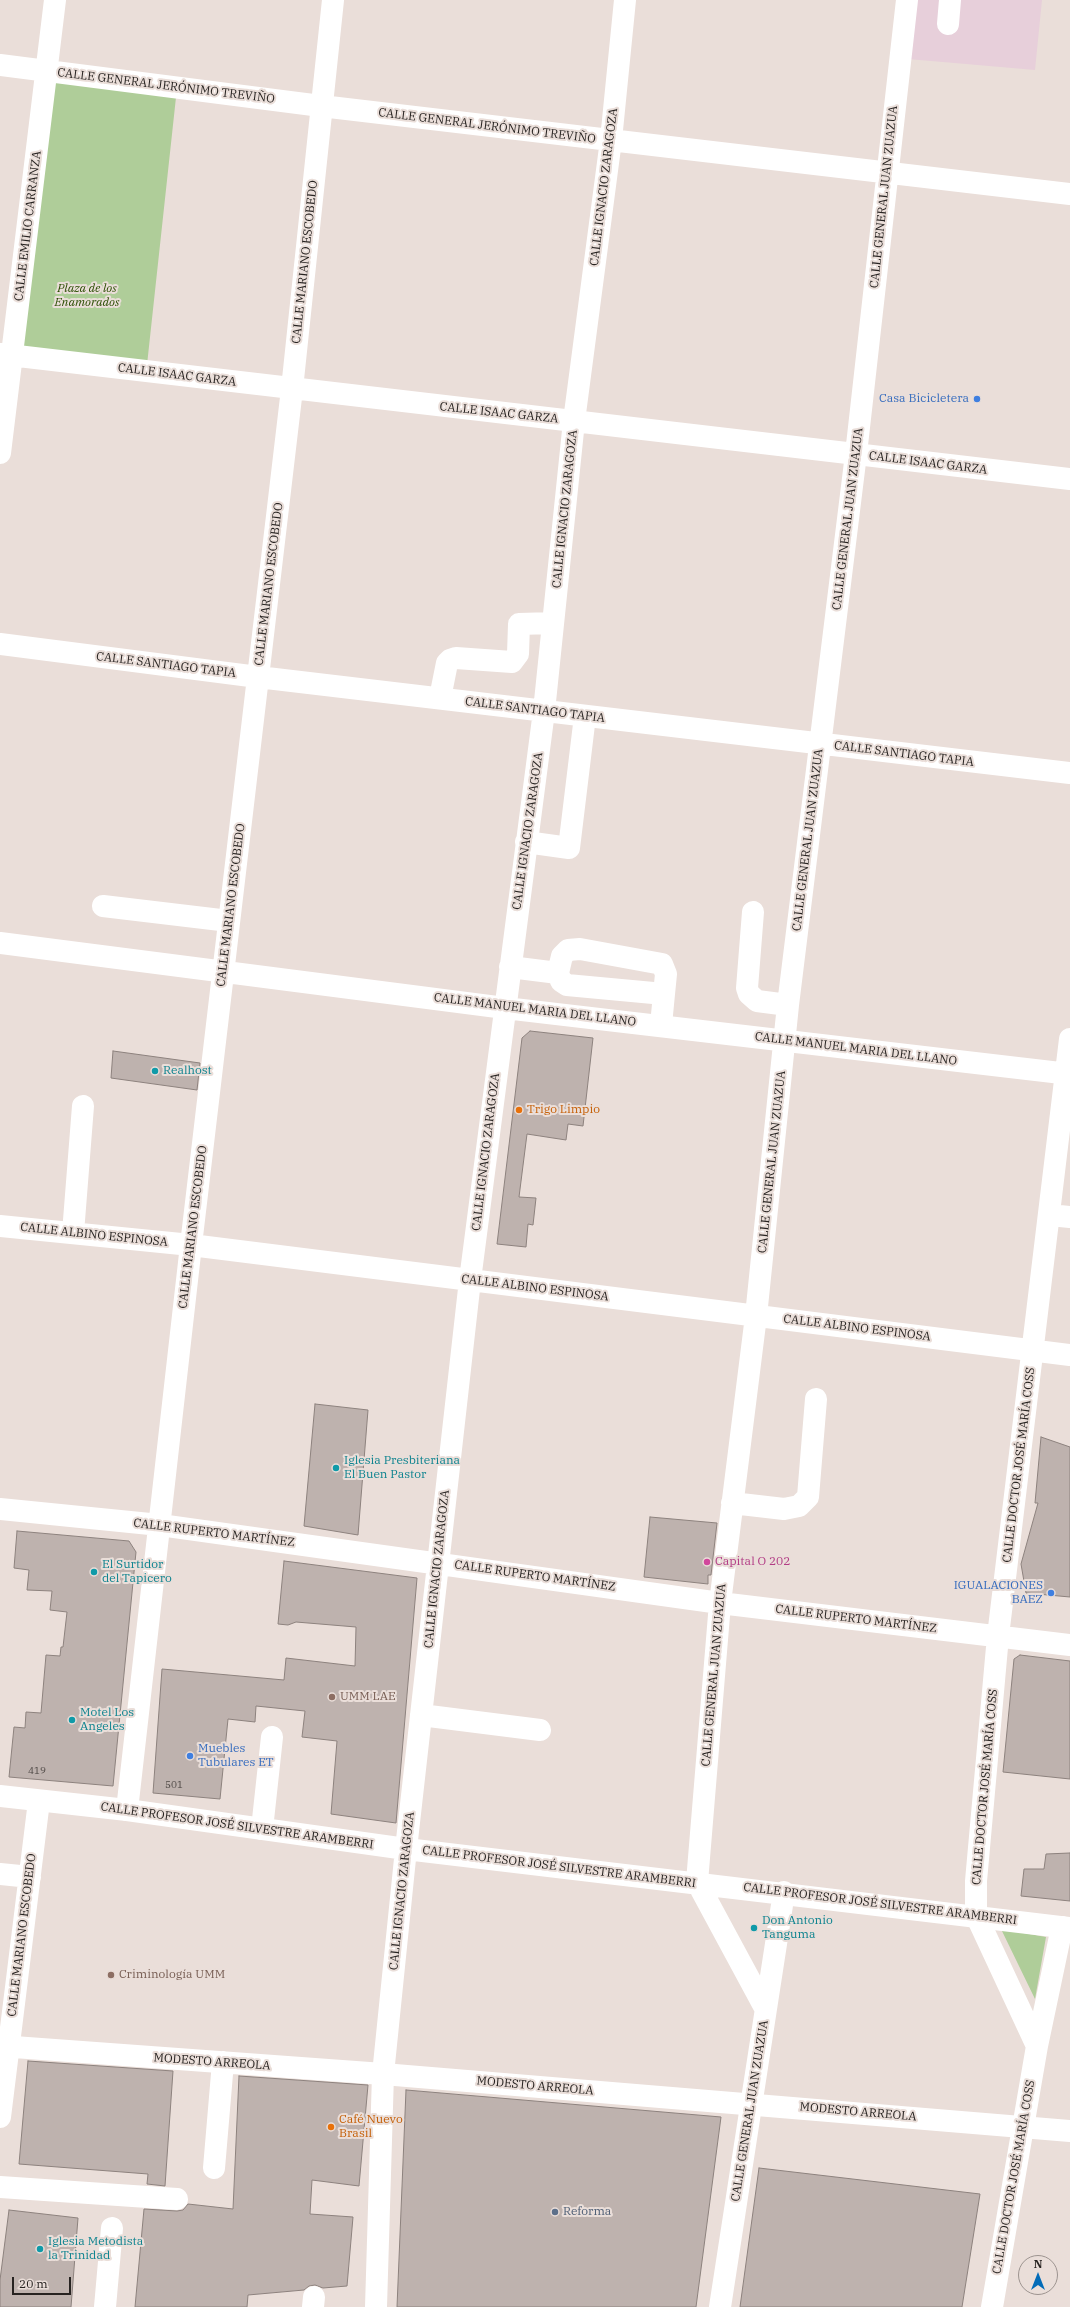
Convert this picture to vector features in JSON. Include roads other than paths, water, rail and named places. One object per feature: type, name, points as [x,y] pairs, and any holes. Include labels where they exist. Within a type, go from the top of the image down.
[{"type":"street","name":"CALLE EMILIO CARRANZA","points":[[0,453],[6,355],[47,71],[55,0]]},
{"type":"street","name":"CALLE MARIANO ESCOBEDO","points":[[127,1810],[191,1245],[292,389],[320,106],[333,0]]},
{"type":"street","name":"CALLE IGNACIO ZARAGOZA","points":[[376,2307],[383,2074],[406,1849],[470,1280],[544,711],[574,421],[611,140],[625,0]]},
{"type":"street","name":"CALLE GENERAL JUAN ZUAZUA","points":[[720,2307],[766,2008],[697,1882],[720,1602],[756,1316],[788,1005],[856,454],[886,173],[907,0]]},
{"type":"street","points":[[948,24],[950,0]]},
{"type":"street","name":"CALLE GENERAL JERÓNIMO TREVIÑO","points":[[0,65],[320,106],[1070,194]]},
{"type":"street","name":"CALLE ISAAC GARZA","points":[[6,355],[1070,479]]},
{"type":"street","points":[[440,698],[446,663],[450,660],[456,658],[512,662],[518,654],[519,624],[553,623]]},
{"type":"street","name":"CALLE SANTIAGO TAPIA","points":[[0,644],[258,677],[1070,773]]},
{"type":"street","points":[[526,842],[569,848],[585,716]]},
{"type":"street","points":[[103,906],[229,921]]},
{"type":"street","points":[[753,912],[747,988],[749,994],[757,1001],[788,1005]]},
{"type":"street","name":"CALLE MANUEL MARIA DEL LLANO","points":[[0,943],[223,970],[505,1008],[1068,1073]]},
{"type":"street","points":[[661,1025],[664,994],[665,968],[662,964],[656,961],[571,949],[562,956],[558,973],[563,984],[572,987],[664,994]]},
{"type":"street","points":[[510,967],[558,973]]},
{"type":"street","name":"CALLE DOCTOR JOSÉ MARÍA COSS","points":[[976,1915],[976,1881],[998,1636],[1033,1350],[1060,1216],[1070,1039]]},
{"type":"street","points":[[73,1233],[83,1106]]},
{"type":"street","name":"CALLE ALBINO ESPINOSA","points":[[0,1226],[191,1245],[1070,1355]]},
{"type":"street","points":[[732,1503],[784,1509],[799,1506],[808,1497],[816,1399]]},
{"type":"street","name":"CALLE RUPERTO MARTÍNEZ","points":[[0,1509],[160,1525],[438,1562],[720,1602],[1070,1645]]},
{"type":"street","points":[[421,1715],[540,1730]]},
{"type":"street","points":[[262,1829],[272,1737]]},
{"type":"street","name":"CALLE PROFESOR JOSÉ SILVESTRE ARAMBERRI","points":[[0,1796],[127,1810],[406,1849],[784,1892],[1066,1927]]},
{"type":"street","name":"CALLE MARIANO ESCOBEDO","points":[[0,2117],[4,2046],[30,1877],[39,1801]]},
{"type":"street","points":[[0,1874],[30,1877]]},
{"type":"street","points":[[766,2008],[784,1892]]},
{"type":"street","points":[[976,1915],[1037,2046]]},
{"type":"street","name":"CALLE DOCTOR JOSÉ MARÍA COSS","points":[[992,2307],[1037,2046],[1066,1927]]},
{"type":"street","name":"MODESTO ARREOLA","points":[[4,2046],[751,2103],[1070,2131]]},
{"type":"street","points":[[214,2168],[223,2062]]},
{"type":"street","points":[[0,2187],[177,2200]]},
{"type":"street","points":[[105,2307],[112,2228]]},
{"type":"place","name":"Casa Bicicletera","points":[[977,399]]},
{"type":"place","name":"Realhost","points":[[155,1071]]},
{"type":"place","name":"Trigo Limpio","points":[[519,1110]]},
{"type":"place","name":"Iglesia Presbiteriana El Buen Pastor","points":[[336,1468]]},
{"type":"place","name":"Capital O 202","points":[[707,1562]]},
{"type":"place","name":"El Surtidor del Tapicero","points":[[94,1572]]},
{"type":"place","name":"IGUALACIONES BAEZ","points":[[1051,1593]]},
{"type":"place","name":"UMM LAE","points":[[332,1697]]},
{"type":"place","name":"Motel Los Angeles","points":[[72,1720]]},
{"type":"place","name":"Muebles Tubulares ET","points":[[190,1756]]},
{"type":"place","name":"Don Antonio Tanguma","points":[[754,1928]]},
{"type":"place","name":"Criminología UMM","points":[[111,1975]]},
{"type":"place","name":"Café Nuevo Brasil","points":[[331,2127]]},
{"type":"place","name":"Reforma","points":[[555,2212]]},
{"type":"place","name":"Iglesia Metodista la Trinidad","points":[[40,2249]]},
{"type":"park label","name":"Plaza de los Enamorados","points":[[87,296]]}]
